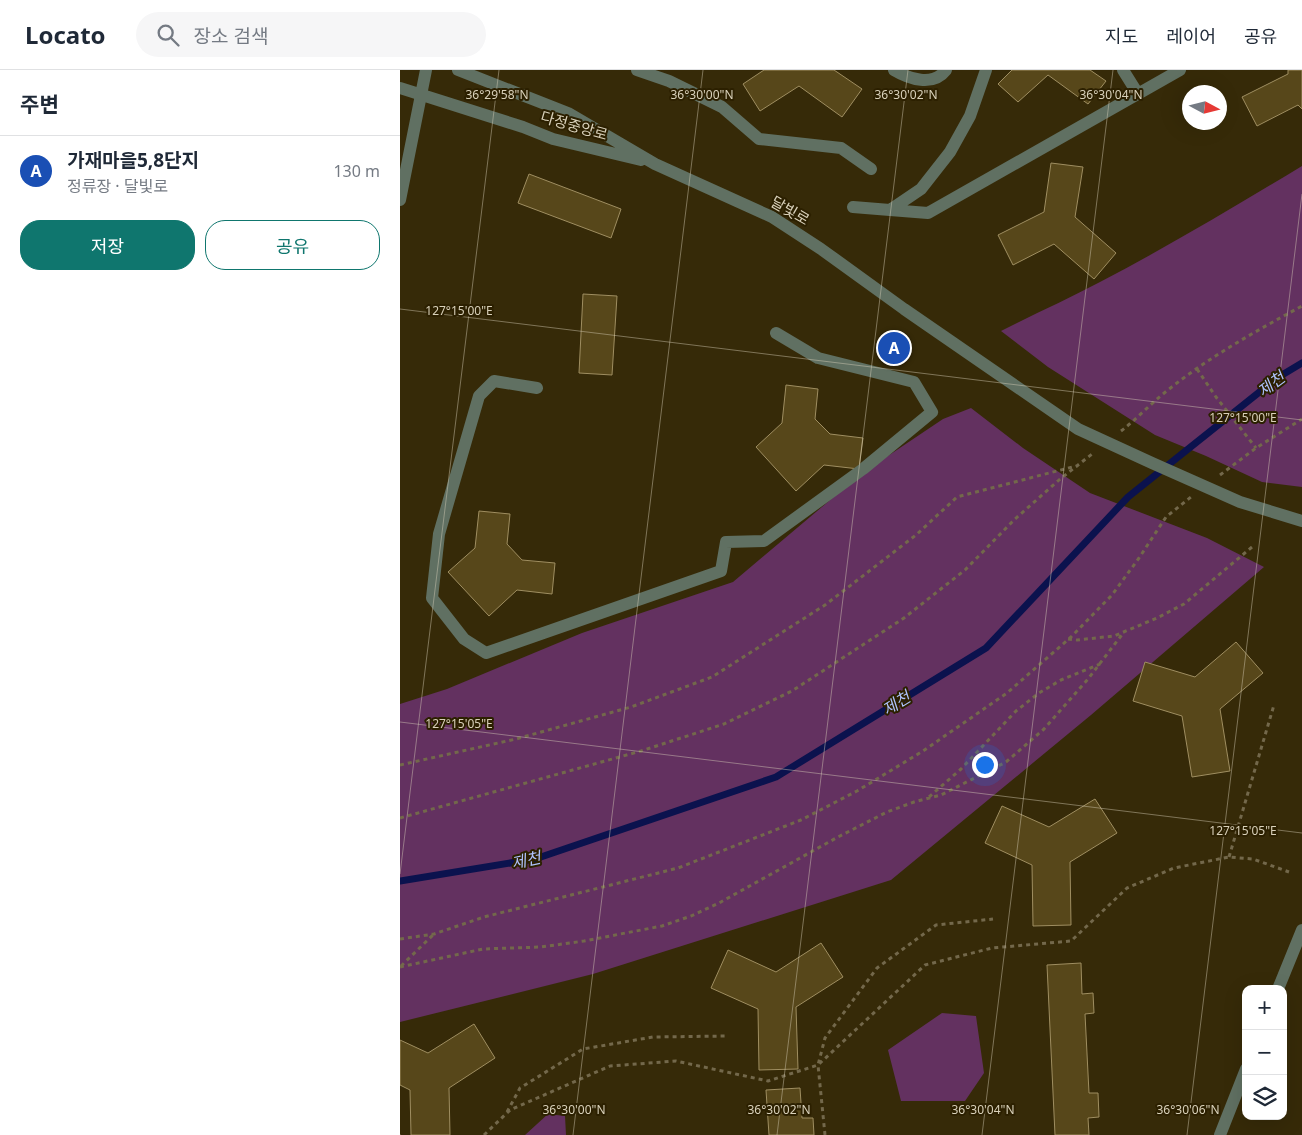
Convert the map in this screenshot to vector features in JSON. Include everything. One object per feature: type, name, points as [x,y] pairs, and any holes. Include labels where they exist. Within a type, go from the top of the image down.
[{"type":"street","points":[[400,200],[426,70]]},
{"type":"street","name":"달빛로","points":[[458,70],[568,113],[655,164],[772,217],[821,249],[904,309],[1078,429],[1240,502],[1302,521]]},
{"type":"street","points":[[637,70],[669,81],[722,107],[759,139],[841,148],[871,169]]},
{"type":"street","points":[[894,70],[906,78],[927,80],[941,76],[946,70]]},
{"type":"street","points":[[890,210],[921,189],[950,152],[970,116],[986,70]]},
{"type":"street","points":[[1123,70],[1138,94]]},
{"type":"street","points":[[853,207],[928,213],[1180,70]]},
{"type":"street","name":"다정중앙로","points":[[400,88],[523,127],[553,139],[655,164]]},
{"type":"street","points":[[537,388],[494,381],[479,396],[439,534],[432,598],[464,639],[486,653],[721,571],[726,542],[764,541],[863,468],[932,412],[914,382],[818,358],[776,333]]},
{"type":"street","points":[[1280,985],[1302,930]]},
{"type":"street","points":[[1220,1135],[1244,1075]]},
{"type":"path","points":[[1114,436],[1137,419],[1167,391],[1197,369],[1247,336],[1302,306]]},
{"type":"path","points":[[1197,369],[1216,397],[1256,448]]},
{"type":"path","points":[[1218,476],[1256,448],[1302,419]]},
{"type":"path","points":[[400,818],[641,751],[724,724],[792,691],[904,618],[935,594],[965,570],[1015,519],[1092,454]]},
{"type":"path","points":[[400,765],[516,739],[631,707],[712,677],[825,605],[916,535],[957,497],[1077,465]]},
{"type":"path","points":[[400,939],[434,934],[494,915],[678,868],[801,820],[857,791],[922,751],[1007,693],[1068,639],[1112,595],[1166,517],[1196,494]]},
{"type":"path","points":[[1068,639],[1077,640],[1114,636],[1157,618],[1184,604],[1252,547]]},
{"type":"path","points":[[400,967],[483,949],[541,947],[584,941],[662,926],[691,916],[719,903],[887,812],[941,794],[1006,762],[1044,729],[1088,679],[1124,632]]},
{"type":"path","points":[[928,798],[961,769],[1016,711],[1039,693],[1061,680],[1100,663]]},
{"type":"path","points":[[1228,857],[1274,706]]},
{"type":"path","points":[[484,1135],[510,1110],[610,1066],[676,1060],[768,1081],[818,1065],[925,965],[992,948],[1071,941],[1127,888],[1174,868],[1228,857],[1252,859],[1289,872]]},
{"type":"path","points":[[825,1135],[818,1065],[825,1038],[877,968],[936,925],[993,919]]},
{"type":"path","points":[[400,967],[434,934]]},
{"type":"path","points":[[506,1114],[520,1088],[583,1049],[653,1037],[728,1036]]},
{"type":"shaded area","points":[[1302,166],[1302,487],[1262,482],[1155,435],[1048,367],[1001,331],[1151,254]]},
{"type":"shaded area","points":[[971,408],[1023,448],[1090,493],[1207,538],[1264,567],[1091,715],[891,880],[593,974],[400,1022],[400,704],[447,689],[582,633],[733,582],[861,474],[943,419]]},
{"type":"shaded area","points":[[942,1013],[976,1016],[984,1073],[965,1101],[901,1101],[888,1050]]},
{"type":"shaded area","points":[[548,1114],[565,1116],[566,1135],[525,1135]]},
{"type":"building","points":[[764,70],[834,70],[862,89],[842,117],[799,86],[760,111],[743,84]]},
{"type":"building","points":[[1012,70],[1090,70],[1106,81],[1088,104],[1048,75],[1018,102],[998,84]]},
{"type":"building","points":[[1288,70],[1302,70],[1302,109],[1298,105],[1257,126],[1242,97],[1288,74]]},
{"type":"building","points":[[1051,163],[1083,167],[1075,217],[1116,253],[1094,279],[1054,244],[1013,265],[998,235],[1044,212]]},
{"type":"building","points":[[529,174],[621,209],[611,238],[518,203]]},
{"type":"building","points":[[583,294],[617,296],[612,375],[579,373]]},
{"type":"building","points":[[786,385],[818,389],[815,419],[830,434],[863,438],[859,469],[824,465],[796,491],[756,447],[782,423]]},
{"type":"building","points":[[479,511],[510,514],[507,544],[522,560],[555,563],[552,594],[517,590],[489,616],[448,572],[475,548]]},
{"type":"building","points":[[1236,642],[1263,673],[1220,709],[1230,771],[1192,777],[1182,716],[1133,701],[1145,662],[1195,677]]},
{"type":"building","points":[[1095,799],[1117,833],[1070,862],[1071,925],[1033,926],[1032,865],[985,843],[1002,806],[1049,827]]},
{"type":"building","points":[[821,943],[843,977],[796,1007],[798,1069],[759,1070],[758,1009],[711,988],[728,950],[776,972]]},
{"type":"building","points":[[1081,963],[1082,994],[1093,993],[1094,1013],[1085,1014],[1089,1093],[1098,1093],[1099,1117],[1088,1118],[1089,1135],[1055,1135],[1047,965]]},
{"type":"building","points":[[474,1024],[495,1058],[449,1088],[450,1135],[411,1135],[410,1090],[400,1085],[400,1040],[428,1053]]},
{"type":"building","points":[[800,1088],[802,1118],[813,1118],[814,1135],[769,1135],[766,1090]]},
{"type":"waterway","name":"제천","points":[[400,881],[535,859],[776,777],[986,648],[1128,497],[1277,378],[1302,363]]},
{"type":"place","name":"가재마을5,8단지","points":[[894,348]]}]
